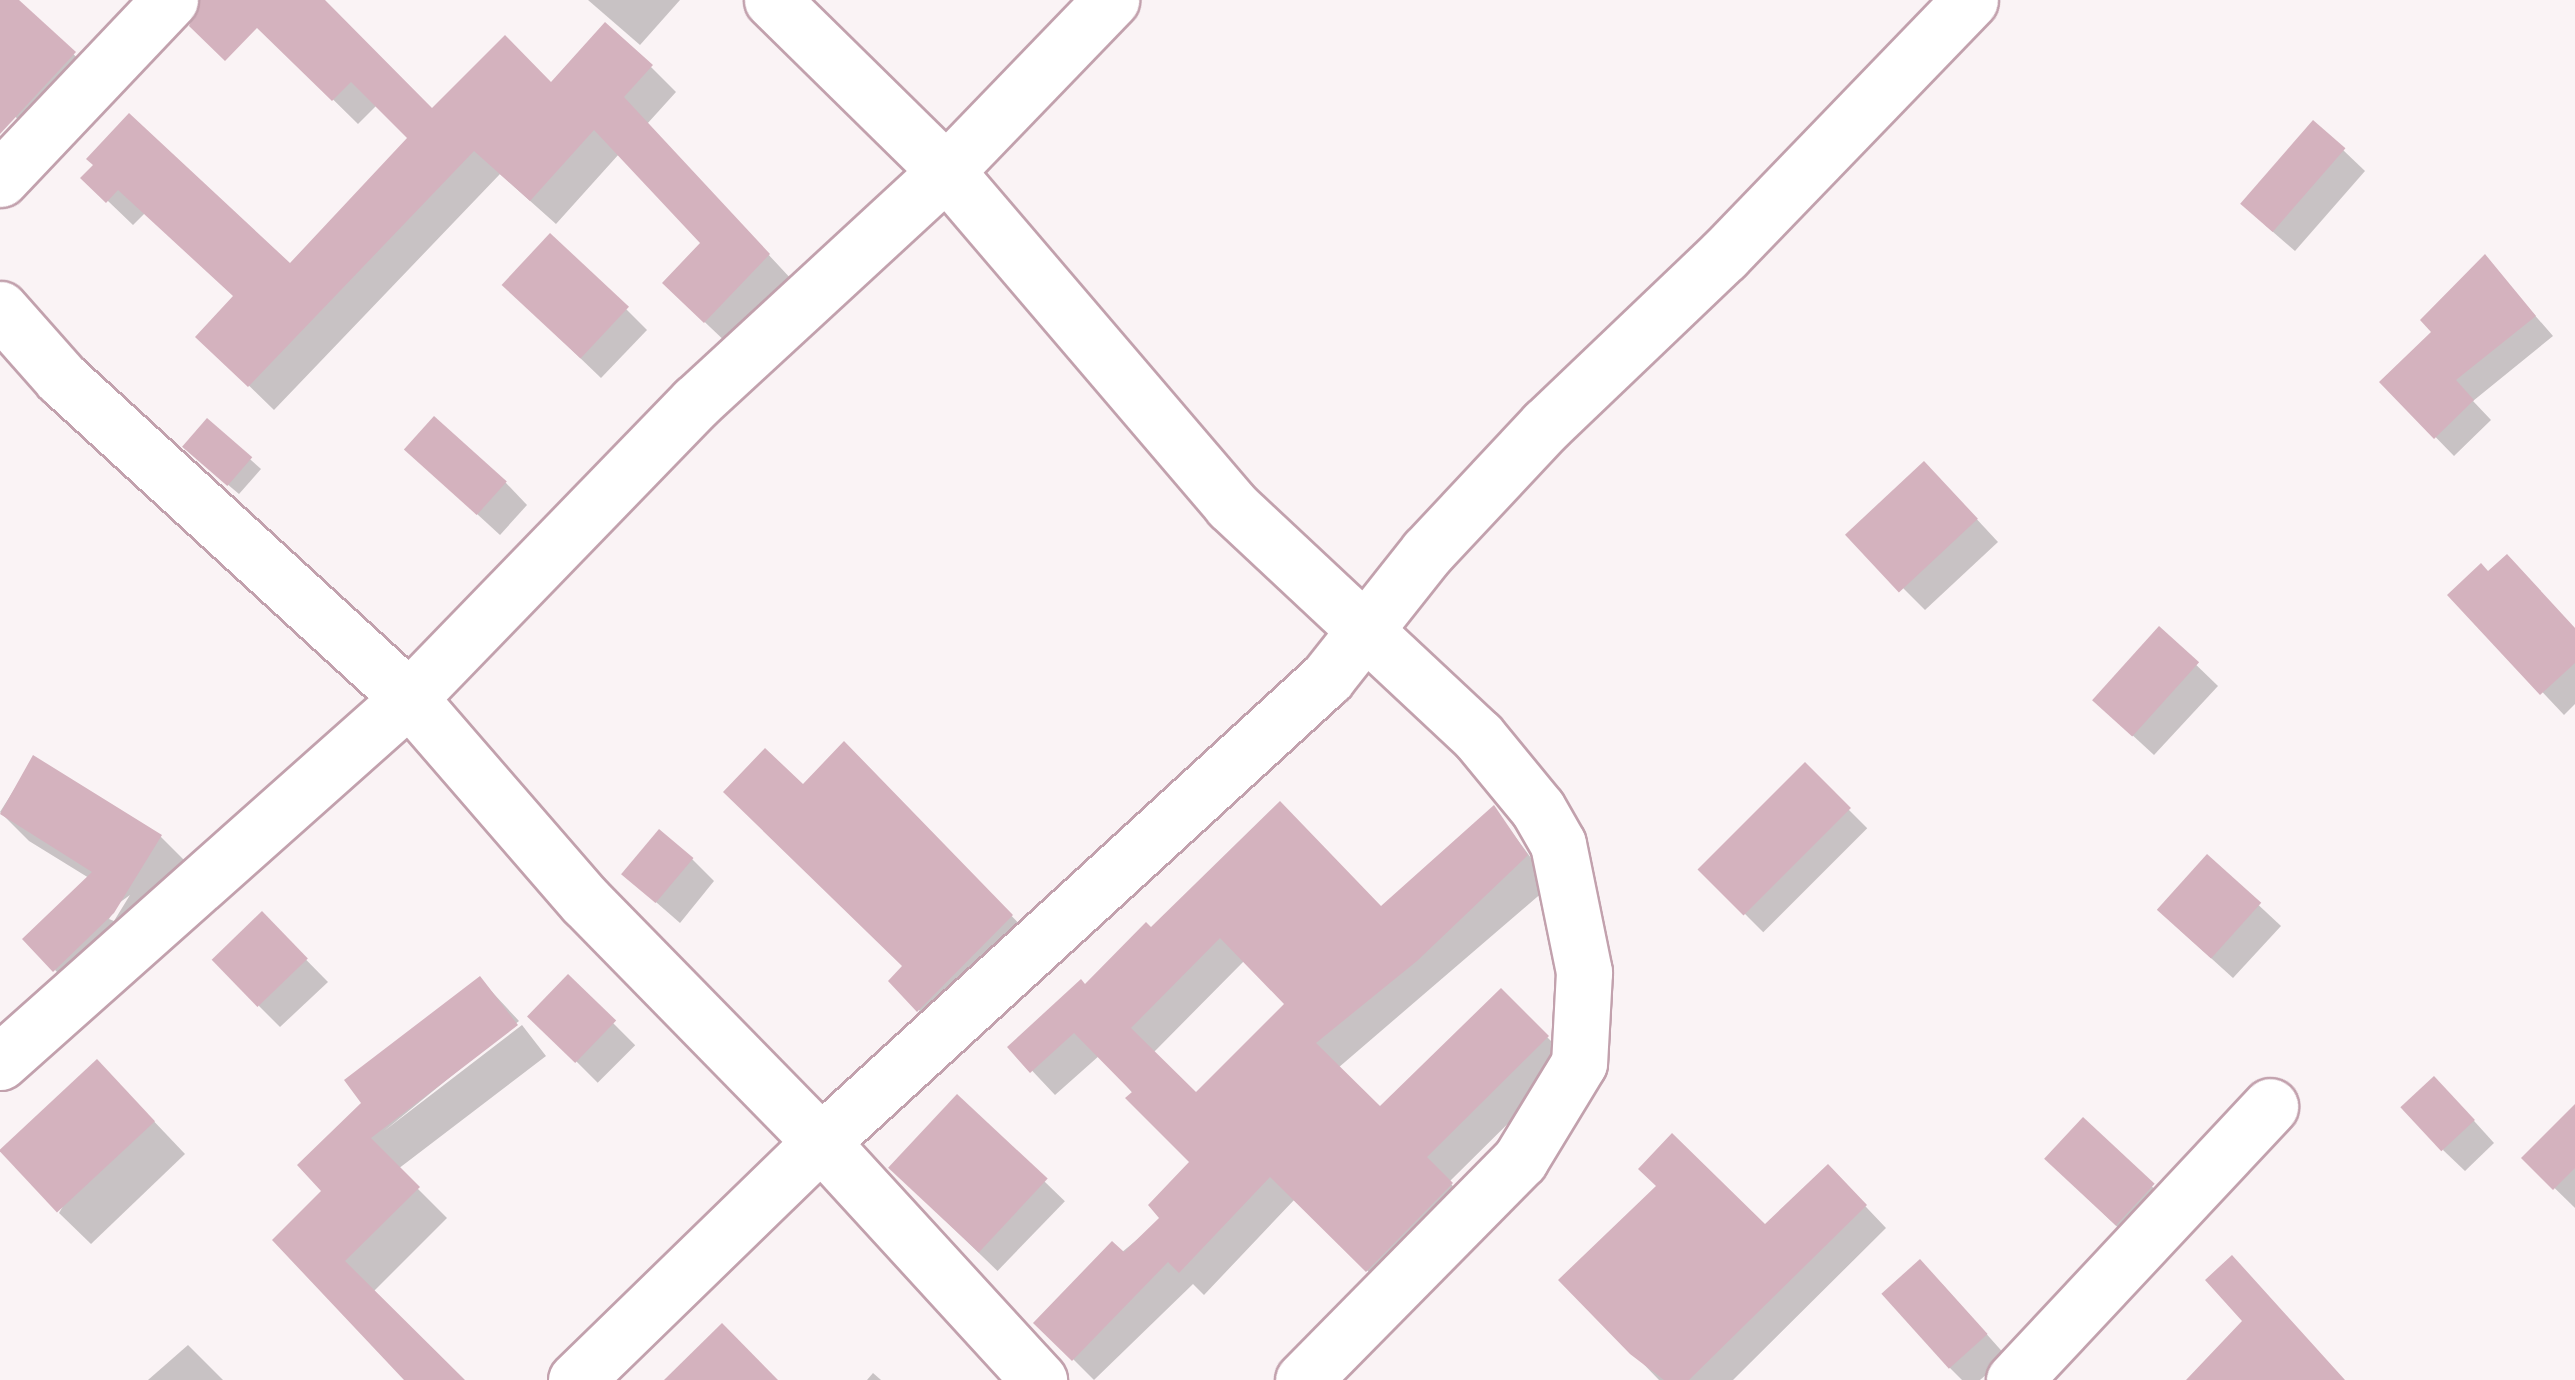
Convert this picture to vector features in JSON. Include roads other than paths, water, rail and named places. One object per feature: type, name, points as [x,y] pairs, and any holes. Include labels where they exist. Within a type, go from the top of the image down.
[{"type":"street","points":[[0,179],[170,0]]},
{"type":"street","points":[[772,0],[946,171],[1181,452],[1478,736],[1544,820],[1558,844],[1572,912],[1585,1021],[1579,1063],[1520,1160],[1302,1380]]},
{"type":"street","points":[[0,1062],[409,698],[696,402],[946,171],[1111,0]]},
{"type":"street","points":[[576,1380],[821,1142],[1327,678],[1364,629],[1546,425],[1724,254],[1970,0]]},
{"type":"street","points":[[0,309],[61,378],[409,698],[586,902],[821,1142],[1039,1380]]},
{"type":"street","points":[[2014,1380],[2270,1106]]}]
